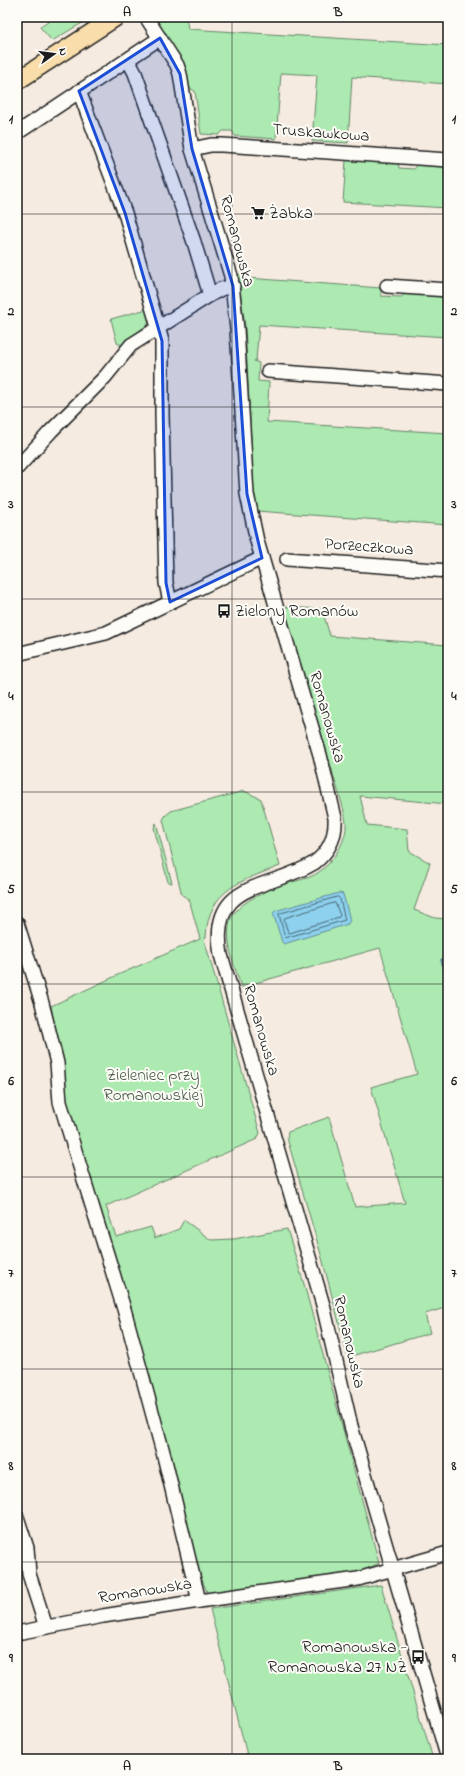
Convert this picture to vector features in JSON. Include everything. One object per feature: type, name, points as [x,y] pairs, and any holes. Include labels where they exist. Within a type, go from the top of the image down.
[{"type":"main road","points":[[17,81],[116,17]]},
{"type":"street","name":"Romanowska","points":[[146,17],[177,65],[180,74],[192,149],[228,264],[233,286],[237,329],[248,494],[252,523],[328,783],[334,812],[335,829],[329,848],[314,863],[305,868],[245,891],[233,900],[226,907],[220,922],[219,944],[227,981],[323,1305],[350,1426],[448,1759]]},
{"type":"street","points":[[17,133],[160,38]]},
{"type":"street","points":[[128,60],[135,73],[174,184],[210,295]]},
{"type":"street","points":[[79,91],[125,213],[162,341],[162,416],[166,583],[170,602]]},
{"type":"street","name":"Truskawkowa","points":[[192,149],[211,145],[222,145],[448,160]]},
{"type":"street","points":[[17,468],[51,431],[105,377],[131,345],[210,295],[221,289],[233,286]]},
{"type":"street","points":[[387,286],[448,290]]},
{"type":"street","points":[[268,371],[448,384]]},
{"type":"street","points":[[17,654],[106,633],[262,558]]},
{"type":"street","name":"Porzeczkowa","points":[[287,558],[448,571]]},
{"type":"street","points":[[17,923],[44,1010],[56,1063],[60,1102],[126,1316],[172,1485],[199,1600]]},
{"type":"street","points":[[17,1517],[27,1548],[29,1574],[46,1627]]},
{"type":"street","points":[[392,1569],[448,1553]]},
{"type":"street","name":"Romanowska","points":[[17,1633],[199,1600],[358,1579],[392,1569]]},
{"type":"highlighted area","points":[[160,38],[180,74],[192,149],[233,286],[247,494],[262,558],[170,602],[166,583],[162,341],[125,213],[79,91]]},
{"type":"green space","points":[[56,17],[94,17],[52,41],[40,27]]},
{"type":"green space","points":[[154,17],[186,17],[188,29],[448,45],[448,84],[352,77],[348,143],[312,141],[317,75],[281,73],[276,139],[235,136],[232,131],[223,131],[219,135],[201,134],[195,91],[189,88],[186,71],[182,60]]},
{"type":"green space","points":[[346,160],[398,163],[399,168],[414,169],[418,165],[448,167],[448,208],[343,202]]},
{"type":"green space","points":[[245,272],[247,278],[381,288],[381,296],[401,297],[405,294],[448,297],[447,337],[259,325],[256,360],[254,361],[259,363],[258,381],[269,382],[267,422],[448,433],[448,525],[256,511],[245,326],[238,277],[238,275]]},
{"type":"green space","points":[[147,309],[150,320],[147,325],[121,345],[117,343],[111,319]]},
{"type":"green space","points":[[284,607],[322,609],[330,636],[448,645],[448,804],[360,796],[367,825],[407,829],[409,851],[430,863],[414,910],[435,918],[448,919],[448,1307],[425,1314],[430,1333],[348,1357],[322,1258],[287,1138],[288,1132],[329,1117],[355,1207],[405,1203],[371,1087],[417,1074],[380,948],[241,987],[234,964],[228,933],[231,918],[236,911],[264,892],[284,884],[315,875],[333,859],[343,841],[346,829],[341,800]]},
{"type":"green space","name":"Zieleniec przy Romanowskiej","points":[[244,791],[261,799],[280,866],[240,882],[220,897],[213,908],[208,921],[206,937],[204,939],[260,1133],[257,1139],[106,1206],[116,1237],[151,1227],[155,1238],[179,1229],[184,1220],[211,1240],[234,1239],[287,1229],[304,1284],[379,1563],[361,1572],[208,1594],[198,1571],[64,1100],[63,1071],[51,1006],[200,939],[189,899],[182,895],[163,820],[171,811]]},
{"type":"green space","points":[[156,823],[172,883],[168,882],[154,828]]},
{"type":"green space","points":[[381,1585],[433,1759],[248,1759],[210,1609]]},
{"type":"water","points":[[339,893],[343,894],[350,920],[348,924],[284,944],[282,942],[273,913],[275,911]]},
{"type":"waterway","points":[[442,960],[448,981]]},
{"type":"place","name":"Żabka","points":[[258,213]]},
{"type":"place","name":"Zielony Romanów","points":[[224,611]]},
{"type":"place","name":"Romanowska - Romanowska 27 NŻ","points":[[418,1657]]}]
